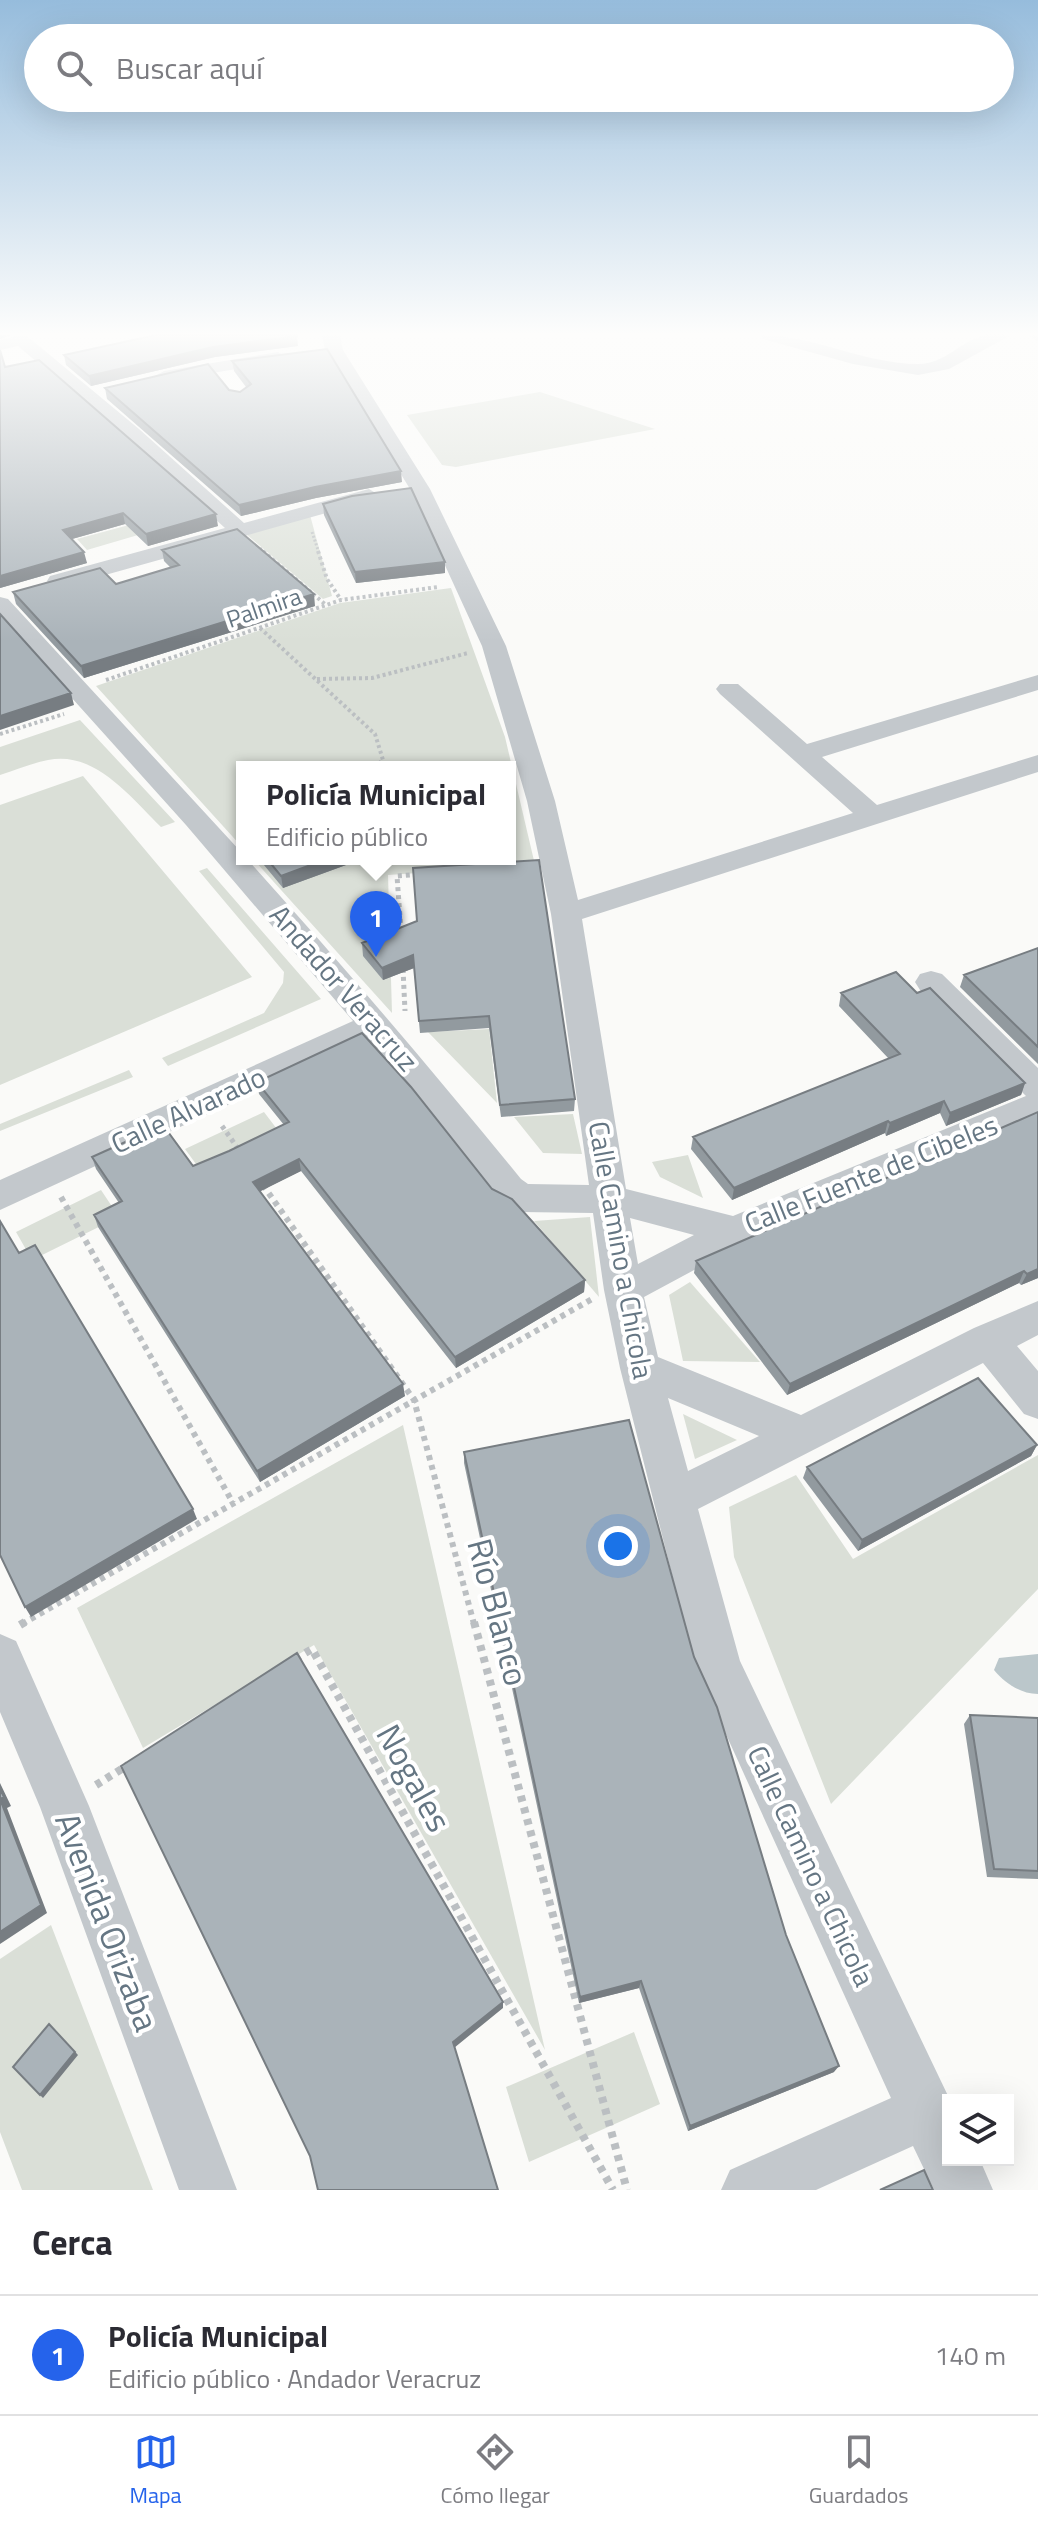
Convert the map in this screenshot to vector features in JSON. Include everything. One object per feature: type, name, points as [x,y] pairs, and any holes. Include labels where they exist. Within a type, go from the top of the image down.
[{"type":"street","points":[[135,437],[238,529]]},
{"type":"street","name":"Calle Camino a Chicola","points":[[384,437],[420,489],[494,646],[541,801],[566,914],[611,1199],[610,1293],[640,1368],[718,1666],[964,2190]]},
{"type":"street","points":[[43,586],[350,498],[420,489]]},
{"type":"street","name":"Andador Veracruz","points":[[5,599],[86,697],[406,1059],[508,1189],[521,1198],[611,1199]]},
{"type":"street","points":[[803,754],[1038,682]]},
{"type":"street","points":[[729,689],[873,816]]},
{"type":"street","points":[[566,914],[1038,763]]},
{"type":"street","points":[[931,982],[1038,1088]]},
{"type":"street","name":"Calle Alvarado","points":[[0,1196],[376,1024]]},
{"type":"street","name":"Calle Fuente de Cibeles","points":[[611,1199],[735,1231],[1038,1105]]},
{"type":"street","points":[[610,1293],[735,1231]]},
{"type":"street","points":[[675,1499],[1038,1317]]},
{"type":"street","points":[[988,1340],[1038,1401]]},
{"type":"street","points":[[640,1368],[802,1435]]},
{"type":"street","name":"Avenida Orizaba","points":[[7,1643],[64,1806],[208,2190]]},
{"type":"street","points":[[750,2190],[941,2143]]},
{"type":"path","points":[[305,511],[327,579],[341,600]]},
{"type":"path","points":[[238,529],[326,605]]},
{"type":"path","name":"Palmira","points":[[0,734],[217,643],[341,600],[466,584]]},
{"type":"path","points":[[260,628],[375,734],[382,761]]},
{"type":"path","points":[[206,633],[217,643]]},
{"type":"path","points":[[316,679],[388,675],[494,646]]},
{"type":"path","points":[[402,942],[397,876],[426,874]]},
{"type":"path","points":[[403,957],[406,1059]]},
{"type":"path","points":[[205,1102],[241,1154]]},
{"type":"path","points":[[48,1174],[233,1503]]},
{"type":"path","name":"Río Blanco","points":[[260,1180],[414,1400],[627,2190]]},
{"type":"path","points":[[586,1285],[610,1293]]},
{"type":"path","points":[[7,1643],[233,1503],[610,1293]]},
{"type":"path","name":"Nogales","points":[[285,1665],[312,1649],[613,2190]]},
{"type":"path","points":[[64,1806],[142,1756]]},
{"type":"shaded area","points":[[423,437],[612,437],[456,467],[442,465]]},
{"type":"shaded area","points":[[310,515],[332,596],[323,599],[246,534]]},
{"type":"shaded area","points":[[129,525],[138,535],[87,550],[77,539]]},
{"type":"shaded area","points":[[451,588],[505,737],[511,761],[236,761],[236,840],[96,686],[340,603]]},
{"type":"shaded area","points":[[80,720],[175,822],[161,827],[111,779],[81,762],[48,760],[0,775],[0,747]]},
{"type":"shaded area","points":[[83,776],[252,977],[0,1085],[0,805]]},
{"type":"shaded area","points":[[516,784],[535,865],[388,875],[392,1013],[258,865],[516,865]]},
{"type":"shaded area","points":[[207,868],[321,999],[168,1066],[162,1058],[264,1013],[283,983],[284,972],[199,871]]},
{"type":"shaded area","points":[[489,1029],[497,1103],[428,1032]]},
{"type":"shaded area","points":[[129,1070],[133,1077],[0,1131],[0,1124]]},
{"type":"shaded area","points":[[264,1112],[283,1137],[204,1175],[185,1149]]},
{"type":"shaded area","points":[[573,1114],[582,1154],[543,1153],[514,1117]]},
{"type":"shaded area","points":[[688,1155],[703,1198],[660,1177],[652,1162]]},
{"type":"shaded area","points":[[101,1190],[119,1217],[32,1260],[16,1232]]},
{"type":"shaded area","points":[[590,1217],[599,1297],[534,1221]]},
{"type":"shaded area","points":[[690,1282],[760,1362],[683,1361],[669,1295]]},
{"type":"shaded area","points":[[683,1414],[737,1440],[695,1459]]},
{"type":"shaded area","points":[[403,1425],[545,2050],[314,1645],[143,1748],[77,1608]]},
{"type":"shaded area","points":[[1038,1455],[1038,1589],[831,1804],[734,1557],[729,1507],[796,1475],[853,1559]]},
{"type":"shaded area","points":[[1038,1654],[1038,1694],[1013,1687],[994,1670],[999,1658]]},
{"type":"shaded area","points":[[51,1925],[153,2190],[22,2190],[0,2132],[0,1959]]},
{"type":"shaded area","points":[[634,2032],[660,2104],[529,2162],[506,2087]]},
{"type":"building","points":[[0,437],[128,437],[216,514],[146,534],[123,513],[63,530],[84,552],[0,576]]},
{"type":"building","points":[[161,437],[380,437],[401,471],[315,487],[239,505]]},
{"type":"building","points":[[411,488],[445,562],[355,572],[323,504],[352,496]]},
{"type":"building","points":[[237,529],[314,594],[81,666],[13,592],[100,568],[116,584],[179,565],[162,550]]},
{"type":"building","points":[[0,614],[71,693],[0,716]]},
{"type":"building","points":[[539,860],[575,1099],[500,1105],[489,1016],[419,1021],[413,955],[382,968],[362,943],[417,921],[413,868],[516,865],[516,861]]},
{"type":"building","points":[[272,865],[311,865],[281,876]]},
{"type":"building","points":[[1038,948],[1038,1047],[964,975]]},
{"type":"building","points":[[896,972],[917,993],[930,988],[1025,1083],[950,1113],[944,1101],[890,1123],[888,1121],[734,1188],[693,1137],[900,1054],[841,993]]},
{"type":"building","points":[[362,1033],[411,1087],[492,1189],[512,1199],[585,1280],[455,1357],[299,1159],[253,1182],[403,1384],[257,1471],[94,1215],[122,1201],[92,1157],[163,1125],[193,1166],[229,1151],[289,1122],[257,1082]]},
{"type":"building","points":[[1038,1112],[1038,1269],[1027,1274],[1024,1271],[790,1384],[696,1261]]},
{"type":"building","points":[[0,1221],[19,1253],[35,1245],[193,1509],[25,1607],[0,1555]]},
{"type":"building","points":[[978,1378],[1037,1445],[862,1540],[807,1467]]},
{"type":"building","points":[[629,1420],[694,1657],[717,1707],[786,1935],[839,2066],[690,2126],[641,1981],[580,1997],[464,1452]]},
{"type":"building","points":[[297,1653],[503,2002],[453,2042],[498,2190],[318,2190],[310,2156],[121,1766]]},
{"type":"building","points":[[970,1715],[1038,1718],[1038,1871],[994,1869]]},
{"type":"building","points":[[0,1799],[41,1905],[0,1932]]},
{"type":"building","points":[[49,2024],[75,2052],[40,2095],[13,2067]]},
{"type":"building","points":[[924,2170],[933,2190],[880,2190]]},
{"type":"place","name":"Policía Municipal","points":[[376,957]]}]
